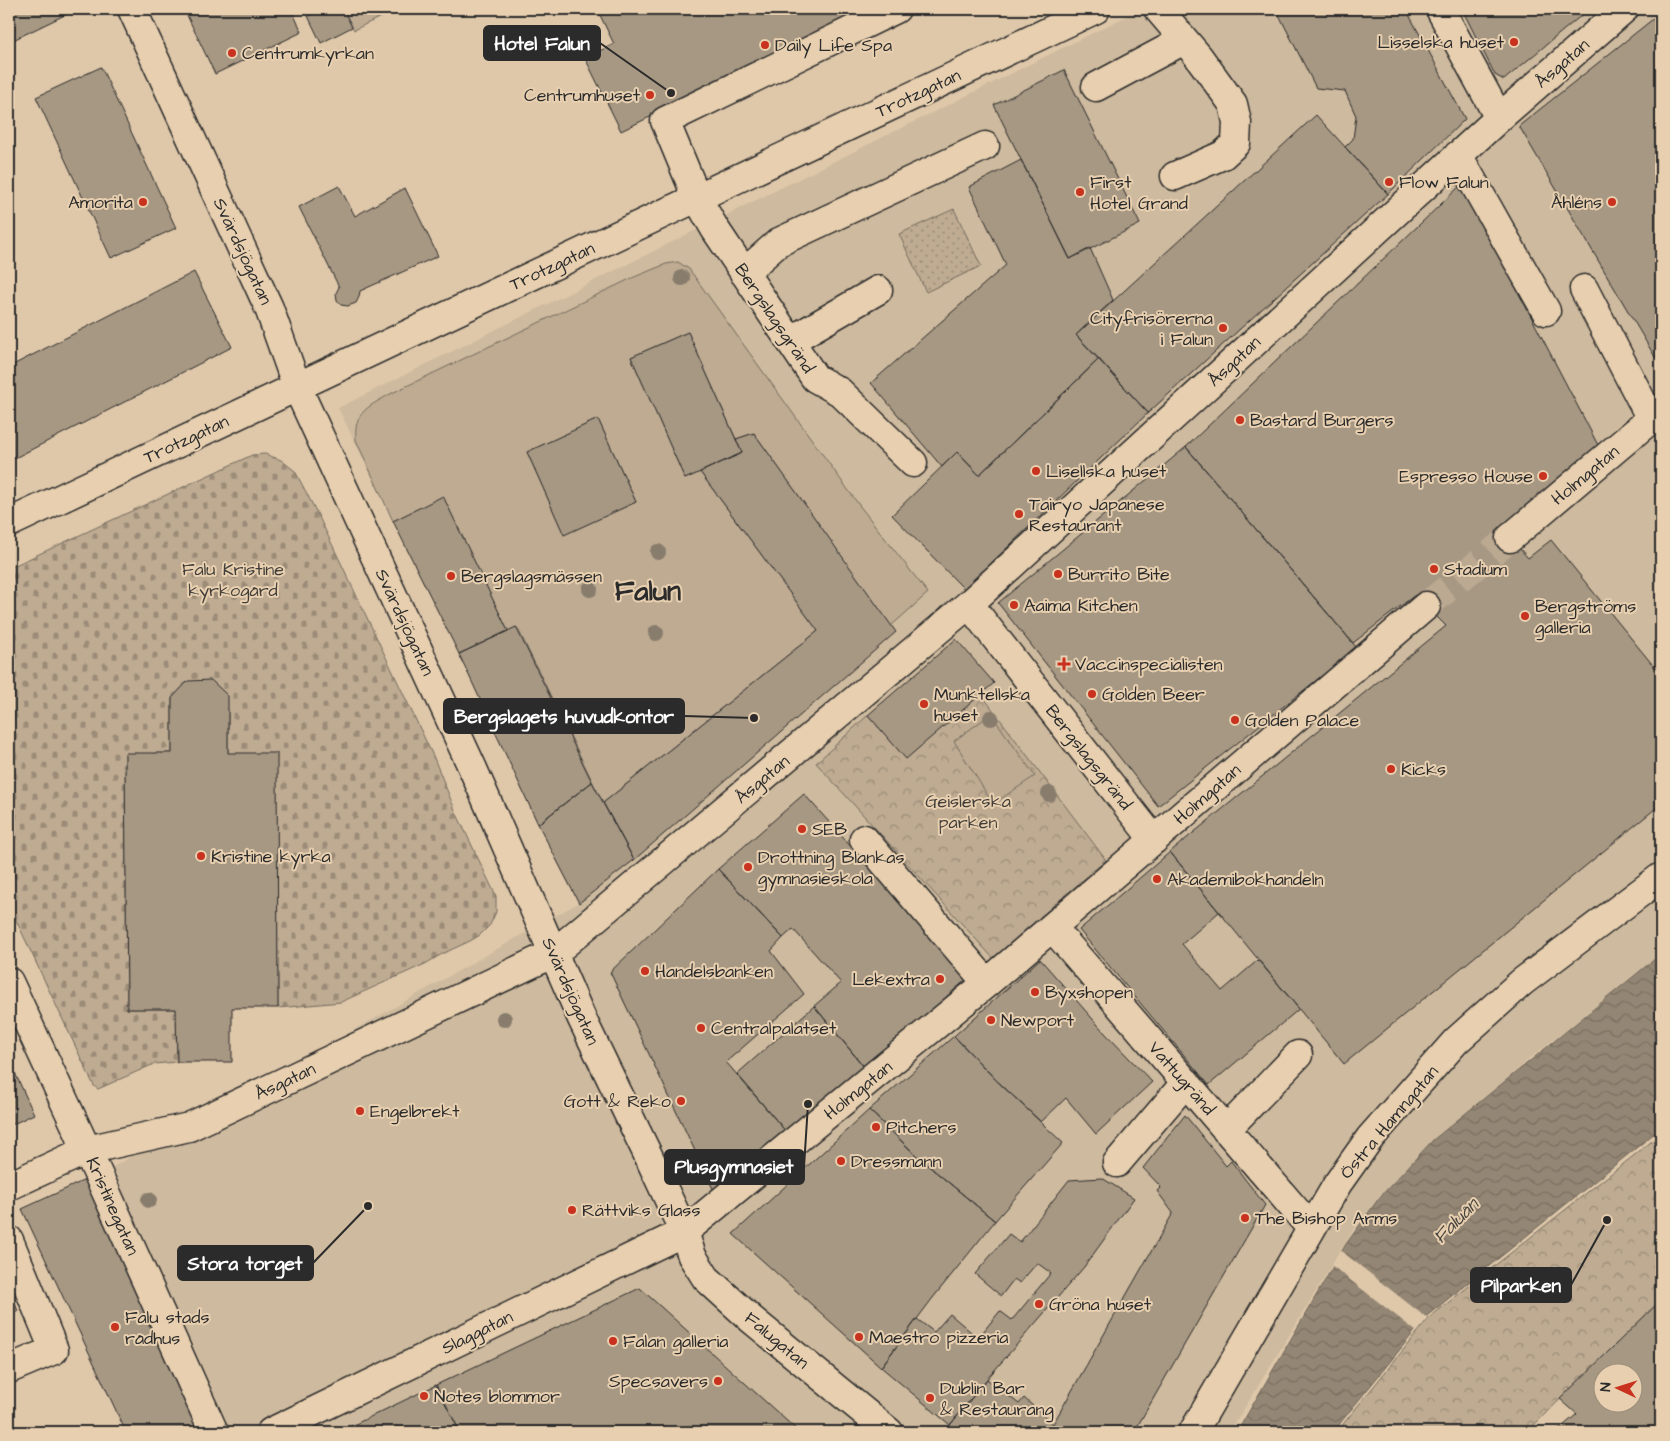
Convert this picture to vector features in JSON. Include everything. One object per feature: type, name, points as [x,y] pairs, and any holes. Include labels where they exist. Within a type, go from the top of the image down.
[{"type":"street","name":"Svärdsjögatan","points":[[132,9],[269,308],[296,387],[473,769],[582,1019],[684,1232]]},
{"type":"street","name":"Bergslagsgränd","points":[[896,9],[665,121],[697,198],[715,229],[815,378],[840,392],[913,463]]},
{"type":"street","name":"Trotzgatan","points":[[9,523],[1096,9]]},
{"type":"street","points":[[1158,9],[1198,56],[1233,104],[1237,122],[1236,144],[1222,155],[1175,176]]},
{"type":"street","points":[[1440,9],[1499,118]]},
{"type":"street","name":"Åsgatan","points":[[969,604],[1458,155],[1624,9]]},
{"type":"street","points":[[1096,87],[1184,40]]},
{"type":"street","name":"Åsgatan","points":[[9,1186],[87,1150],[189,1127],[554,953],[969,604],[1499,118]]},
{"type":"street","points":[[744,273],[779,242],[985,146]]},
{"type":"street","points":[[1458,155],[1546,312]]},
{"type":"street","points":[[1584,289],[1656,418]]},
{"type":"street","points":[[790,341],[878,290]]},
{"type":"street","name":"Holmgatan","points":[[1510,538],[1656,418]]},
{"type":"street","name":"Bergslagsgränd","points":[[969,604],[1154,840]]},
{"type":"street","name":"Holmgatan","points":[[684,1232],[987,983],[1426,606]]},
{"type":"street","points":[[987,983],[936,922],[929,915],[864,838],[902,882],[908,890],[945,934],[987,983]]},
{"type":"street","name":"Östra Hamngatan","points":[[1193,1432],[1338,1183],[1370,1138],[1456,1041],[1522,982],[1661,877]]},
{"type":"street","name":"Vattugränd","points":[[1052,927],[1311,1228]]},
{"type":"street","name":"Kristinegatan","points":[[9,982],[214,1432]]},
{"type":"street","points":[[1226,1130],[1298,1055]]},
{"type":"street","points":[[1117,1163],[1177,1073]]},
{"type":"street","name":"Slaggatan","points":[[271,1432],[684,1232]]},
{"type":"street","name":"Falugatan","points":[[684,1232],[692,1256],[706,1278],[751,1319],[889,1432]]},
{"type":"street","points":[[9,1240],[54,1350],[9,1369]]},
{"type":"shaded area","points":[[1141,9],[1661,9],[1661,959],[1530,1058],[1359,1221],[1230,1432],[184,1432],[81,1185],[578,903],[538,824],[459,654],[338,408]]},
{"type":"green space","points":[[343,9],[397,9],[354,30]]},
{"type":"green space","points":[[954,209],[981,266],[926,292],[899,234]]},
{"type":"green space","points":[[678,262],[689,269],[859,505],[928,593],[891,626],[754,433],[736,439],[688,332],[631,357],[685,479],[700,472],[818,631],[603,803],[517,627],[508,631],[443,497],[393,521],[356,440],[356,430],[360,416],[370,406],[392,393],[632,278],[666,264]],"holes":[[[598,419],[636,502],[564,534],[527,452]]]},
{"type":"green space","name":"Falu Kristine kyrkogård","points":[[265,454],[281,460],[295,471],[319,517],[434,758],[455,810],[496,896],[496,912],[490,925],[480,935],[470,941],[425,964],[341,1002],[278,1008],[277,881],[228,753],[228,709],[188,681],[172,698],[172,753],[125,754],[127,1009],[176,1009],[177,1062],[154,1064],[98,1089],[94,1086],[9,905],[9,568],[252,455]]},
{"type":"green space","name":"Geislerska parken","points":[[981,694],[1106,860],[993,958],[816,763],[868,715],[906,758]]},
{"type":"green space","points":[[991,714],[1035,776],[993,804],[954,741]]},
{"type":"green space","points":[[1661,1134],[1661,1300],[1596,1364],[1592,1364],[1592,1368],[1527,1432],[1477,1432],[1470,1430],[1451,1432],[1338,1432],[1430,1317]]},
{"type":"water","name":"Faluån","points":[[1661,954],[1661,1128],[1428,1315],[1341,1422],[1335,1432],[1237,1432],[1346,1244],[1379,1198],[1433,1140]]},
{"type":"pier","points":[[1340,1250],[1428,1319],[1417,1332],[1331,1265]]},
{"type":"building","points":[[9,9],[72,9],[73,11],[9,42]]},
{"type":"building","name":"Centrumkyrkan","points":[[184,9],[291,9],[302,32],[215,74]]},
{"type":"building","points":[[323,9],[343,9],[352,27],[321,43],[308,16]]},
{"type":"building","name":"Centrumhuset","points":[[597,9],[680,9],[681,12],[689,9],[873,9],[621,131],[585,58],[614,44]]},
{"type":"building","points":[[1276,9],[1406,9],[1465,119],[1388,194],[1345,147],[1353,139],[1356,116],[1345,91],[1316,88]]},
{"type":"building","name":"Lisselska huset","points":[[1462,9],[1589,9],[1504,80],[1495,75]]},
{"type":"building","name":"Åhléns","points":[[1658,15],[1661,19],[1661,354],[1655,357],[1519,126]]},
{"type":"building","points":[[101,67],[176,228],[111,258],[36,97]]},
{"type":"building","name":"First Hotel Grand","points":[[1064,70],[1140,224],[1070,259],[994,105]]},
{"type":"building","points":[[1316,115],[1388,194],[1148,413],[1076,335]]},
{"type":"building","points":[[1021,160],[1070,259],[1090,248],[1113,300],[1076,335],[1099,359],[979,475],[957,452],[942,467],[871,383],[1006,265],[969,187]]},
{"type":"building","name":"Bergströms galleria","points":[[1462,184],[1600,449],[1502,529],[1528,558],[1551,540],[1661,675],[1661,736],[1658,739],[1661,742],[1661,804],[1344,1064],[1170,852],[1446,626],[1415,595],[1353,643],[1186,447]]},
{"type":"building","points":[[339,186],[355,216],[405,188],[438,256],[360,291],[356,303],[348,306],[341,305],[337,300],[336,293],[339,287],[299,207]]},
{"type":"building","points":[[194,272],[232,347],[9,461],[9,367]]},
{"type":"building","points":[[688,332],[742,453],[685,479],[631,357]]},
{"type":"building","name":"Lisellska huset","points":[[1099,359],[1148,413],[964,589],[892,515],[957,452],[979,475]]},
{"type":"building","points":[[598,419],[636,502],[564,535],[527,452]]},
{"type":"building","points":[[754,433],[896,632],[634,860],[603,803],[818,631],[700,472],[742,453],[736,439]]},
{"type":"building","points":[[1186,447],[1357,648],[1158,806],[998,603]]},
{"type":"building","name":"Bergslagsmässen","points":[[443,496],[508,631],[459,654],[393,521]]},
{"type":"building","points":[[516,627],[592,782],[538,824],[459,654]]},
{"type":"building","name":"Munktellska huset","points":[[956,639],[994,683],[906,759],[868,715]]},
{"type":"building","name":"Kristine kyrka","points":[[211,680],[228,696],[228,753],[277,753],[278,1008],[232,1008],[232,1062],[177,1062],[176,1009],[127,1009],[125,753],[172,753],[172,698],[188,681]]},
{"type":"building","points":[[592,782],[634,860],[579,903],[538,824]]},
{"type":"building","points":[[804,794],[968,978],[865,1068],[814,1006],[841,983],[793,929],[783,938],[718,869]]},
{"type":"building","points":[[1170,852],[1219,912],[1182,944],[1222,991],[1258,960],[1299,1009],[1209,1085],[1079,930]]},
{"type":"building","name":"Centralpalatset","points":[[718,869],[783,938],[771,951],[804,994],[726,1062],[788,1134],[715,1193],[610,972]]},
{"type":"building","points":[[1040,959],[1105,1033],[1152,1082],[1096,1134],[1066,1098],[1041,1122],[996,1080],[954,1036]]},
{"type":"building","points":[[814,1006],[865,1068],[788,1134],[737,1074]]},
{"type":"building","points":[[954,1036],[996,1080],[1063,1143],[995,1221],[919,1158],[869,1110]]},
{"type":"building","points":[[9,1060],[34,1114],[9,1126]]},
{"type":"building","points":[[869,1110],[919,1158],[995,1221],[932,1299],[881,1367],[733,1234]]},
{"type":"building","points":[[1185,1115],[1226,1166],[1231,1161],[1265,1205],[1134,1432],[958,1432],[950,1425],[987,1379],[1019,1404],[1024,1398],[1053,1424],[1173,1213],[1157,1191],[1161,1187],[1143,1168]]},
{"type":"building","name":"Gröna huset","points":[[1102,1178],[1134,1198],[1084,1267],[987,1379],[950,1425],[881,1367],[917,1319],[934,1332],[950,1314],[978,1338],[1000,1311],[1012,1320],[1051,1273],[1037,1263],[1020,1283],[1014,1279],[1001,1296],[975,1274],[1009,1234],[1020,1242],[1069,1180]]},
{"type":"building","name":"Falu stads rådhus","points":[[85,1180],[202,1432],[126,1432],[22,1209]]},
{"type":"building","name":"Falan galleria","points":[[640,1288],[799,1432],[460,1432],[436,1385]]},
{"type":"building","points":[[9,1289],[18,1311],[9,1316]]},
{"type":"building","points":[[1661,1300],[1661,1432],[1556,1432],[1577,1414],[1560,1399],[1592,1368],[1592,1414],[1642,1414],[1642,1364],[1596,1364]]},
{"type":"building","points":[[436,1385],[460,1432],[339,1432]]},
{"type":"building","points":[[1470,1430],[1477,1432],[1451,1432]]},
{"type":"tunnel","points":[[1426,606],[1510,538]]},
{"type":"place","name":"Lisselska huset","points":[[1514,42]]},
{"type":"place","name":"Daily Life Spa","points":[[765,45]]},
{"type":"place","name":"Centrumkyrkan","points":[[232,53]]},
{"type":"place","name":"Hotel Falun","points":[[671,93]]},
{"type":"place","name":"Centrumhuset","points":[[650,95]]},
{"type":"place","name":"Flow Falun","points":[[1389,182]]},
{"type":"place","name":"First Hotel Grand","points":[[1080,192]]},
{"type":"place","name":"Amorita","points":[[143,202]]},
{"type":"place","name":"Åhléns","points":[[1612,202]]},
{"type":"place","name":"Cityfrisörerna i Falun","points":[[1223,328]]},
{"type":"place","name":"Bastard Burgers","points":[[1240,420]]},
{"type":"place","name":"Lisellska huset","points":[[1036,471]]},
{"type":"place","name":"Espresso House","points":[[1543,476]]},
{"type":"place","name":"Tairyo Japanese Restaurant","points":[[1019,514]]},
{"type":"place","name":"Stadium","points":[[1434,569]]},
{"type":"place","name":"Burrito Bite","points":[[1058,574]]},
{"type":"place","name":"Bergslagsmässen","points":[[451,576]]},
{"type":"place","name":"Aaima Kitchen","points":[[1014,605]]},
{"type":"place","name":"Bergströms galleria","points":[[1525,616]]},
{"type":"place","name":"Vaccinspecialisten","points":[[1064,664]]},
{"type":"place","name":"Golden Beer","points":[[1092,694]]},
{"type":"place","name":"Munktellska huset","points":[[924,704]]},
{"type":"place","name":"Bergslagets huvudkontor","points":[[754,718]]},
{"type":"place","name":"Golden Palace","points":[[1235,720]]},
{"type":"place","name":"Kicks","points":[[1391,769]]},
{"type":"place","name":"SEB","points":[[802,829]]},
{"type":"place","name":"Kristine kyrka","points":[[201,856]]},
{"type":"place","name":"Drottning Blankas gymnasieskola","points":[[748,867]]},
{"type":"place","name":"Akademibokhandeln","points":[[1157,879]]},
{"type":"place","name":"Handelsbanken","points":[[645,971]]},
{"type":"place","name":"Lekextra","points":[[940,979]]},
{"type":"place","name":"Byxshopen","points":[[1035,992]]},
{"type":"place","name":"Newport","points":[[991,1020]]},
{"type":"place","name":"Centralpalatset","points":[[701,1028]]},
{"type":"place","name":"Gott & Reko","points":[[681,1101]]},
{"type":"place","name":"Plusgymnasiet","points":[[808,1104]]},
{"type":"place","name":"Engelbrekt","points":[[360,1111]]},
{"type":"place","name":"Pitchers","points":[[876,1127]]},
{"type":"place","name":"Dressmann","points":[[841,1161]]},
{"type":"place","name":"Stora torget","points":[[368,1206]]},
{"type":"place","name":"Rättviks Glass","points":[[572,1210]]},
{"type":"place","name":"The Bishop Arms","points":[[1245,1218]]},
{"type":"place","name":"Pilparken","points":[[1607,1220]]},
{"type":"place","name":"Gröna huset","points":[[1039,1304]]},
{"type":"place","name":"Falu stads rådhus","points":[[115,1327]]},
{"type":"place","name":"Maestro pizzeria","points":[[859,1337]]},
{"type":"place","name":"Falan galleria","points":[[613,1341]]},
{"type":"place","name":"Specsavers","points":[[718,1381]]},
{"type":"place","name":"Notes blommor","points":[[424,1396]]},
{"type":"place","name":"Dublin Bar & Restaurang","points":[[930,1398]]},
{"type":"district","name":"Falun","points":[[648,590]]}]
